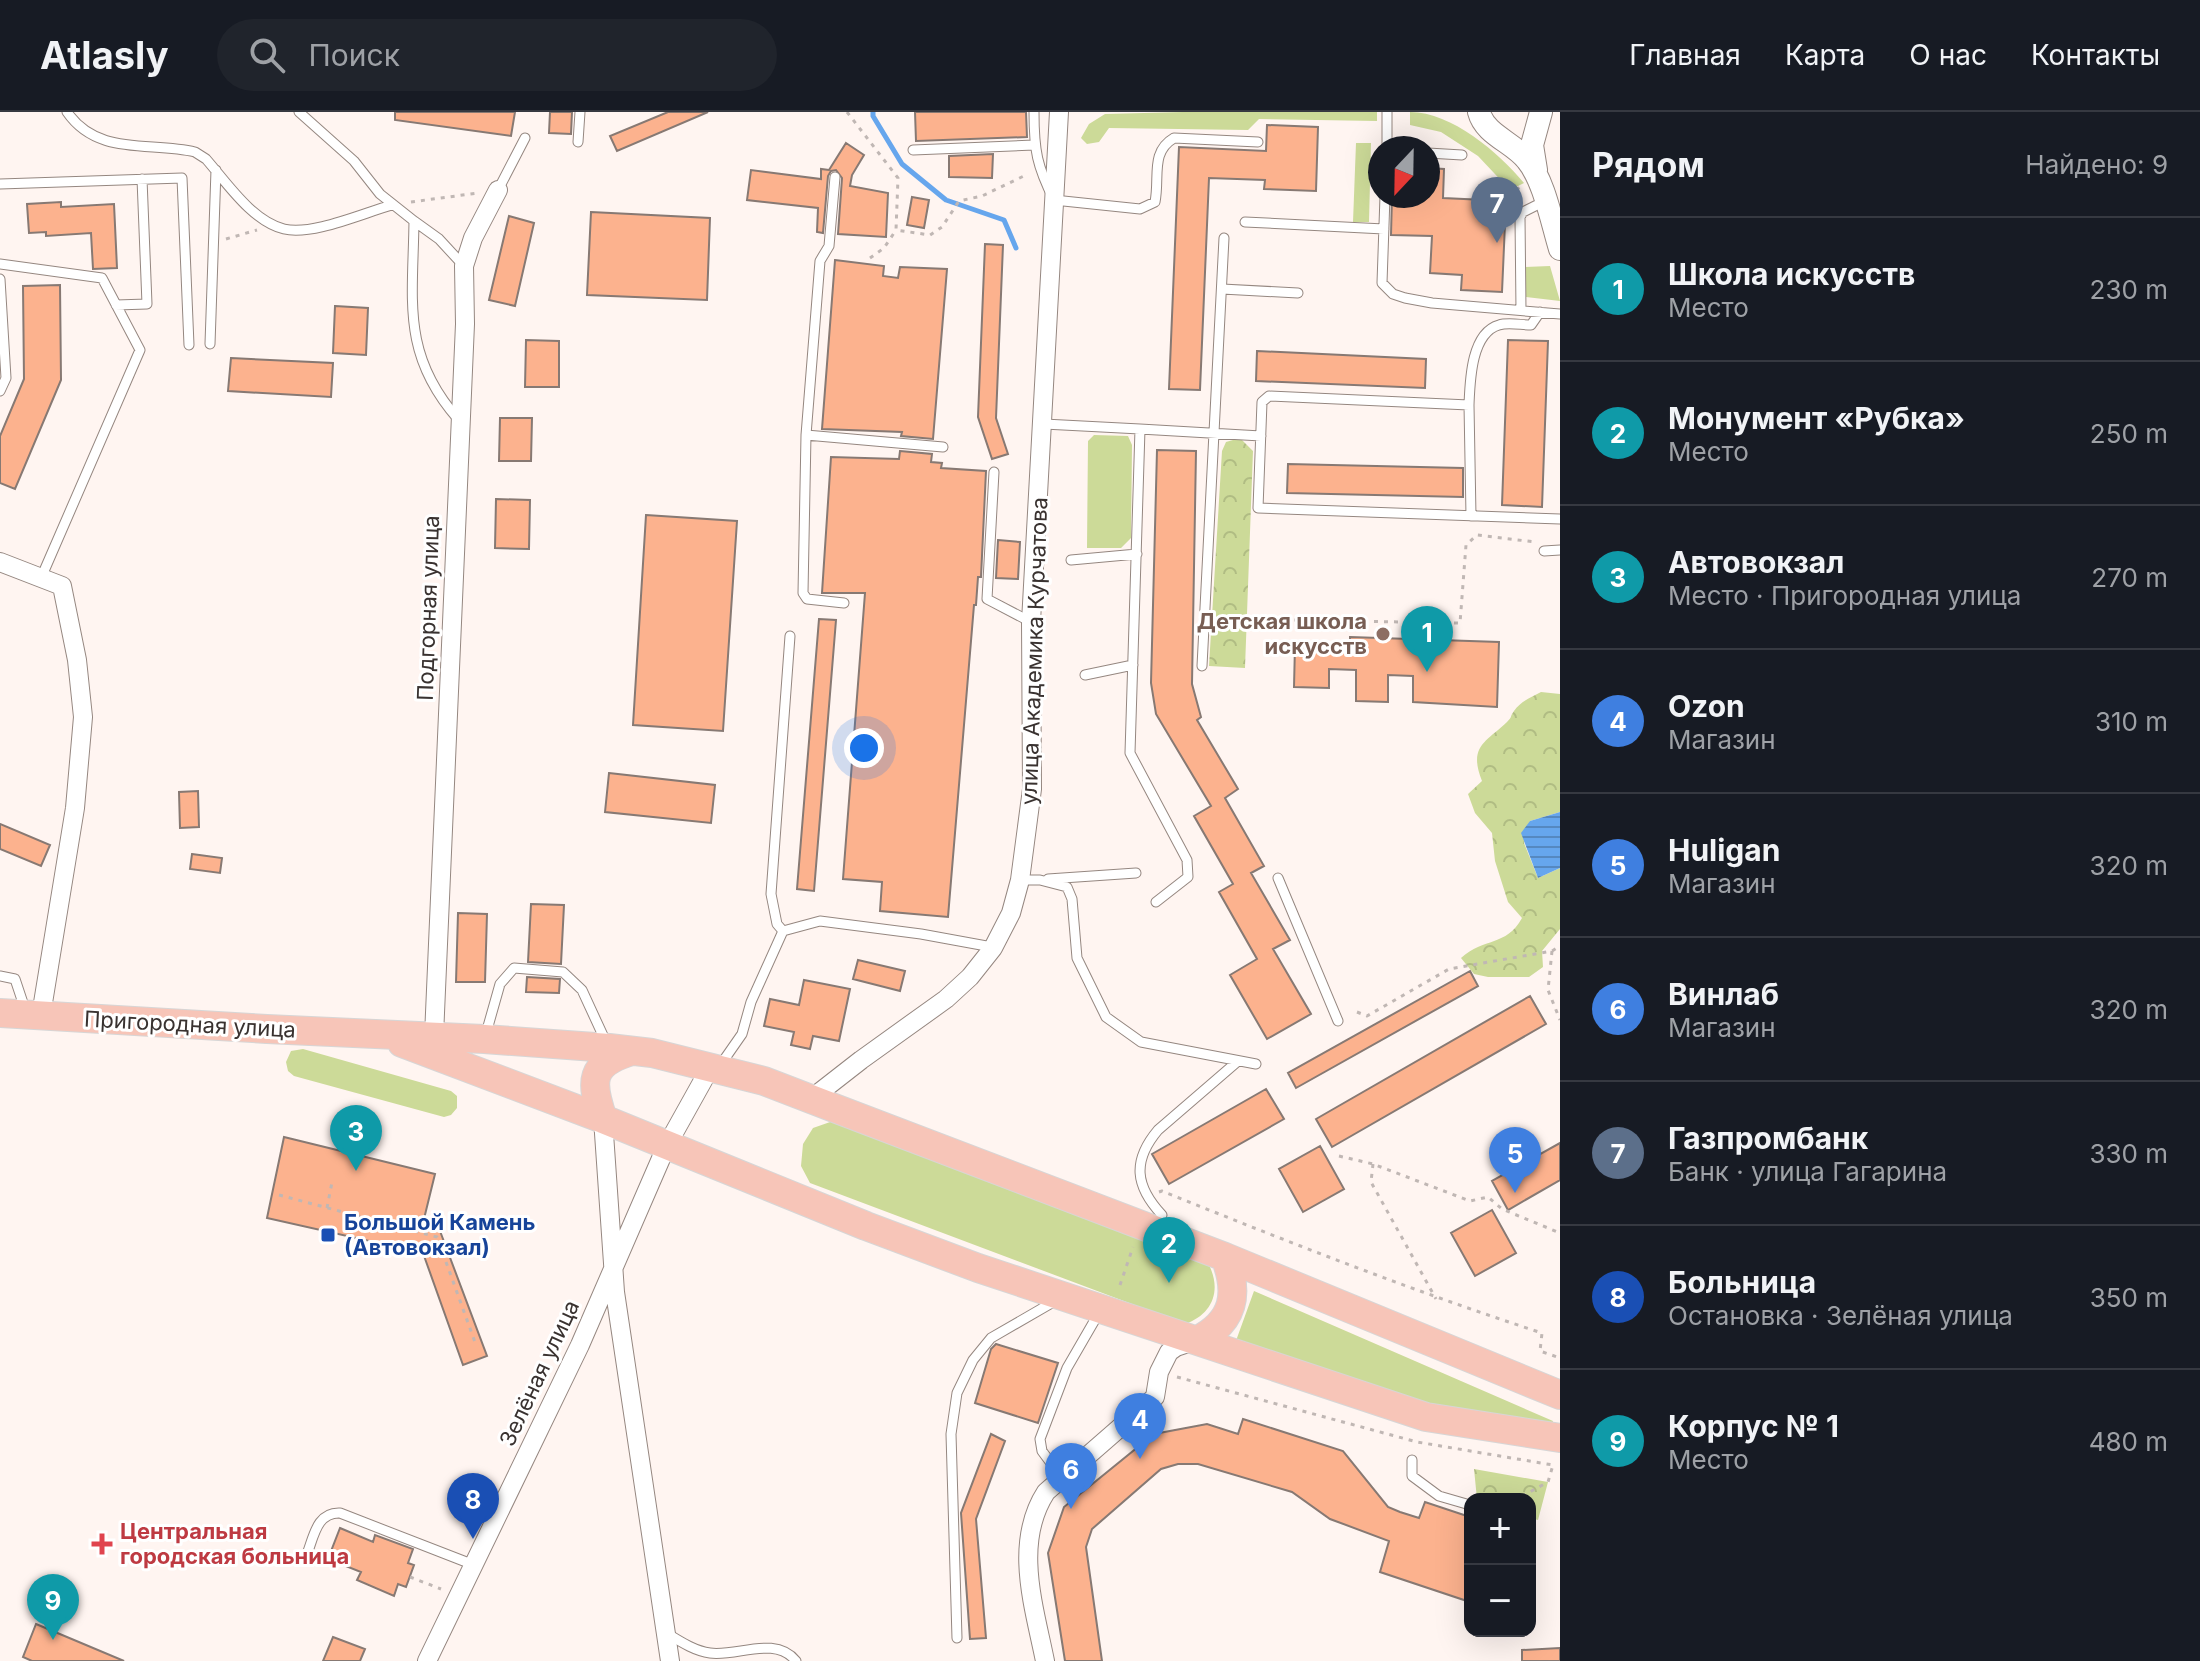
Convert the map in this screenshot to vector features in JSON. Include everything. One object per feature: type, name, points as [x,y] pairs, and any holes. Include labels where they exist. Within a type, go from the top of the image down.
[{"type":"main road","name":"Пригородная улица","points":[[23,1015],[434,1036],[620,1050],[764,1081],[1016,1178],[1150,1213],[1225,1257],[1560,1395]]},
{"type":"main road","points":[[379,1034],[978,1268],[1426,1417],[1560,1438]]},
{"type":"main road","points":[[603,1119],[593,1091],[598,1073],[608,1058],[620,1050]]},
{"type":"main road","points":[[1198,1340],[1221,1323],[1232,1301],[1233,1278],[1225,1257]]},
{"type":"street","name":"улица Академика Курчатова","points":[[811,1099],[861,1052],[946,999],[970,977],[993,948],[1011,913],[1020,880],[1032,789],[1031,622],[1059,112]]},
{"type":"street","points":[[1465,112],[1508,138],[1532,130],[1540,116]]},
{"type":"street","points":[[1537,179],[1532,145],[1540,116]]},
{"type":"street","points":[[1487,125],[1530,163],[1560,249]]},
{"type":"street","name":"Подгорная улица","points":[[434,1036],[460,422],[468,395],[464,266],[473,238],[498,190]]},
{"type":"street","points":[[0,562],[62,586],[77,660],[83,717],[75,808],[23,1015]]},
{"type":"street","name":"Зелёная улица","points":[[427,1661],[580,1345],[666,1147],[714,1069]]},
{"type":"street","points":[[603,1119],[613,1270],[670,1661]]},
{"type":"street","points":[[1045,1661],[1026,1548],[1038,1504],[1046,1492],[1155,1397],[1159,1372],[1169,1352],[1198,1340]]},
{"type":"lane","points":[[67,112],[83,128],[109,142],[195,152],[260,217],[285,230],[316,228],[392,205]]},
{"type":"lane","points":[[299,112],[354,161],[380,194],[439,239],[464,266]]},
{"type":"lane","points":[[578,142],[580,112]]},
{"type":"lane","points":[[1034,112],[1034,145],[1039,170],[1054,200],[1140,209],[1155,202],[1159,183],[1158,154],[1163,144],[1174,138],[1258,142]]},
{"type":"lane","points":[[1387,112],[1387,136]]},
{"type":"lane","points":[[498,190],[525,138]]},
{"type":"lane","points":[[913,150],[1034,145]]},
{"type":"lane","points":[[1440,154],[1462,155]]},
{"type":"lane","points":[[210,344],[216,170]]},
{"type":"lane","points":[[835,177],[829,246],[820,261],[806,435],[803,593],[807,599],[844,603]]},
{"type":"lane","points":[[0,184],[182,178],[189,345]]},
{"type":"lane","points":[[116,305],[147,304],[142,179]]},
{"type":"lane","points":[[1521,310],[1520,217],[1523,212],[1545,201]]},
{"type":"lane","points":[[1385,208],[1382,283],[1393,294],[1432,303],[1560,314]]},
{"type":"lane","points":[[414,221],[412,327],[418,353],[438,393],[460,422]]},
{"type":"lane","points":[[1245,222],[1384,229]]},
{"type":"lane","points":[[1202,666],[1224,238]]},
{"type":"lane","points":[[0,264],[102,278],[140,350],[41,578]]},
{"type":"lane","points":[[0,279],[6,378],[0,391]]},
{"type":"lane","points":[[1222,289],[1298,293]]},
{"type":"lane","points":[[1471,516],[1470,364],[1487,330],[1501,324],[1531,325],[1540,312]]},
{"type":"lane","points":[[1469,405],[1269,396],[1262,402],[1258,508],[1560,519]]},
{"type":"lane","points":[[1044,424],[1261,436]]},
{"type":"lane","points":[[1140,429],[1130,753],[1187,860],[1188,877],[1156,902]]},
{"type":"lane","points":[[806,435],[943,447]]},
{"type":"lane","points":[[994,472],[987,599],[1031,622]]},
{"type":"lane","points":[[1542,547],[1560,550]]},
{"type":"lane","points":[[1071,560],[1137,554]]},
{"type":"lane","points":[[783,931],[777,924],[771,894],[790,636]]},
{"type":"lane","points":[[1085,675],[1133,665]]},
{"type":"lane","points":[[1020,880],[1136,873]]},
{"type":"lane","points":[[1278,878],[1338,1021]]},
{"type":"lane","points":[[1040,880],[1067,887],[1072,899],[1077,958],[1106,1017],[1141,1042],[1256,1064]]},
{"type":"lane","points":[[783,931],[820,921],[921,934],[993,948]]},
{"type":"lane","points":[[714,1069],[742,1034],[751,1002],[783,931]]},
{"type":"lane","points":[[484,1039],[500,984],[514,968],[563,972],[582,990],[620,1050]]},
{"type":"lane","points":[[0,976],[15,979],[23,1015]]},
{"type":"lane","points":[[1150,1213],[1139,1176],[1141,1159],[1148,1142],[1238,1061]]},
{"type":"lane","points":[[957,1638],[951,1434],[957,1393],[973,1360],[991,1338],[1063,1296]]},
{"type":"lane","points":[[1062,1478],[1042,1451],[1040,1439],[1067,1368],[1102,1309]]},
{"type":"lane","points":[[1412,1460],[1412,1476],[1439,1496],[1464,1503]]},
{"type":"lane","points":[[307,1554],[322,1517],[330,1512],[340,1513],[474,1565]]},
{"type":"lane","points":[[666,1633],[705,1653],[724,1654],[771,1648],[789,1653],[796,1661]]},
{"type":"path","points":[[847,112],[898,178],[896,230],[884,248],[870,258]]},
{"type":"path","points":[[896,230],[930,235],[942,227],[959,201],[982,196],[1039,170]]},
{"type":"path","points":[[392,205],[498,190]]},
{"type":"path","points":[[1294,620],[1460,623],[1466,545],[1477,535],[1542,547]]},
{"type":"path","points":[[1357,1012],[1367,1016],[1449,969],[1552,951],[1560,946]]},
{"type":"path","points":[[1552,951],[1548,990],[1560,1020]]},
{"type":"path","points":[[1339,1156],[1373,1164],[1470,1201],[1488,1197],[1502,1209],[1560,1233]]},
{"type":"path","points":[[1373,1164],[1371,1182],[1436,1299]]},
{"type":"path","points":[[327,1208],[332,1182]]},
{"type":"path","points":[[1120,1285],[1150,1213],[1154,1193],[1162,1191],[1436,1299],[1542,1333],[1540,1351],[1560,1358]]},
{"type":"path","points":[[279,1195],[437,1237],[476,1345]]},
{"type":"path","points":[[1159,1372],[1417,1442],[1553,1465],[1548,1482],[1528,1493]]},
{"type":"path","points":[[410,1577],[449,1591]]},
{"type":"green space","points":[[1377,112],[1377,121],[1259,119],[1248,130],[1109,128],[1099,142],[1087,144],[1081,138],[1089,124],[1105,114]]},
{"type":"green space","points":[[1410,112],[1442,119],[1473,136],[1502,159],[1524,183],[1510,190],[1478,156],[1441,132],[1410,125]]},
{"type":"green space","points":[[1356,143],[1368,143],[1369,222],[1353,222]]},
{"type":"green space","points":[[1550,266],[1560,301],[1526,297],[1525,267]]},
{"type":"green space","points":[[1094,435],[1128,436],[1132,445],[1131,538],[1121,548],[1087,548],[1088,441]]},
{"type":"green space","points":[[1242,440],[1253,451],[1245,668],[1209,666],[1222,451],[1226,442]]},
{"type":"green space","points":[[1541,692],[1560,694],[1560,812],[1530,821],[1524,843],[1538,878],[1560,868],[1560,929],[1542,951],[1543,967],[1529,977],[1488,977],[1474,974],[1461,958],[1509,934],[1522,918],[1508,902],[1495,861],[1492,833],[1475,813],[1468,794],[1482,781],[1477,760],[1481,746],[1509,720],[1519,705]]},
{"type":"green space","points":[[303,1049],[451,1091],[457,1096],[457,1108],[444,1117],[294,1076],[288,1071],[286,1062],[291,1051]]},
{"type":"green space","points":[[833,1121],[1209,1265],[1215,1284],[1212,1301],[1202,1315],[1185,1324],[810,1183],[801,1166],[803,1144],[813,1128]]},
{"type":"green space","points":[[1254,1291],[1553,1421],[1551,1429],[1433,1414],[1233,1349]]},
{"type":"green space","points":[[1474,1469],[1548,1482],[1538,1520],[1536,1493],[1476,1493]]},
{"type":"water","points":[[1560,812],[1560,868],[1538,878],[1521,833],[1530,821]]},
{"type":"building","points":[[395,112],[515,112],[511,136],[395,120]]},
{"type":"building","points":[[550,112],[572,112],[571,134],[549,133]]},
{"type":"building","points":[[668,112],[708,112],[617,151],[610,136]]},
{"type":"building","points":[[915,112],[1026,112],[1027,137],[916,141]]},
{"type":"building","points":[[1267,125],[1318,127],[1316,191],[1264,189],[1265,180],[1209,178],[1200,390],[1169,389],[1179,147],[1266,151]]},
{"type":"building","points":[[846,143],[864,155],[852,175],[850,186],[888,193],[886,237],[838,234],[842,178],[836,170],[828,176],[823,233],[817,232],[818,208],[747,200],[751,170],[821,179],[821,169],[829,170]]},
{"type":"building","points":[[993,154],[992,178],[949,177],[949,156]]},
{"type":"building","points":[[1440,169],[1444,169],[1443,198],[1506,201],[1502,292],[1461,290],[1462,275],[1430,273],[1432,236],[1391,235],[1392,208],[1440,208]]},
{"type":"building","points":[[912,197],[929,200],[924,228],[907,225]]},
{"type":"building","points":[[61,202],[61,207],[114,204],[117,268],[93,269],[91,233],[46,236],[46,232],[29,233],[27,204]]},
{"type":"building","points":[[591,212],[710,218],[707,300],[587,295]]},
{"type":"building","points":[[509,216],[534,223],[515,306],[489,300]]},
{"type":"building","points":[[985,244],[1003,245],[996,418],[1008,454],[992,459],[978,417]]},
{"type":"building","points":[[835,260],[884,266],[883,276],[898,278],[900,267],[947,269],[933,439],[901,436],[902,432],[822,429]]},
{"type":"building","points":[[60,285],[61,380],[15,489],[0,483],[0,436],[24,379],[23,286]]},
{"type":"building","points":[[335,306],[368,308],[366,355],[333,353]]},
{"type":"building","points":[[526,340],[559,341],[559,387],[525,387]]},
{"type":"building","points":[[1508,340],[1548,341],[1542,507],[1502,505]]},
{"type":"building","points":[[1257,351],[1426,359],[1425,388],[1256,381]]},
{"type":"building","points":[[231,358],[333,363],[331,397],[228,391]]},
{"type":"building","points":[[500,418],[532,418],[531,461],[499,461]]},
{"type":"building","points":[[1157,450],[1196,451],[1192,684],[1201,717],[1197,720],[1238,789],[1225,798],[1264,866],[1251,873],[1290,940],[1273,949],[1311,1014],[1267,1039],[1230,975],[1257,959],[1219,892],[1233,884],[1194,816],[1211,806],[1156,714],[1151,683]]},
{"type":"building","points":[[900,451],[932,454],[931,462],[942,463],[941,468],[986,471],[981,577],[978,577],[974,605],[948,917],[880,911],[882,882],[843,879],[865,593],[822,593],[831,457],[899,459]]},
{"type":"building","points":[[1288,464],[1463,468],[1463,497],[1287,493]]},
{"type":"building","points":[[496,499],[530,500],[529,549],[495,548]]},
{"type":"building","points":[[646,515],[737,521],[723,731],[633,725]]},
{"type":"building","points":[[998,540],[1020,542],[1018,579],[996,578]]},
{"type":"building","points":[[819,619],[836,620],[814,891],[797,889]]},
{"type":"building","points":[[1350,637],[1499,642],[1497,707],[1413,702],[1413,676],[1388,675],[1388,702],[1356,701],[1356,670],[1329,669],[1329,688],[1294,687],[1295,645],[1350,647]]},
{"type":"building","points":[[609,773],[715,785],[711,823],[605,812]]},
{"type":"building","points":[[198,791],[199,827],[180,828],[179,792]]},
{"type":"building","points":[[0,824],[50,845],[41,866],[0,849]]},
{"type":"building","points":[[192,854],[222,858],[220,873],[190,869]]},
{"type":"building","points":[[531,904],[564,905],[561,964],[528,962]]},
{"type":"building","points":[[458,913],[487,914],[485,982],[456,982]]},
{"type":"building","points":[[858,960],[905,971],[900,991],[853,979]]},
{"type":"building","points":[[1470,971],[1478,986],[1296,1088],[1288,1073]]},
{"type":"building","points":[[527,977],[560,979],[559,993],[526,992]]},
{"type":"building","points":[[804,980],[850,989],[839,1041],[813,1036],[810,1049],[791,1045],[794,1032],[764,1026],[770,999],[799,1005]]},
{"type":"building","points":[[1530,996],[1546,1024],[1332,1147],[1316,1119]]},
{"type":"building","points":[[1266,1089],[1284,1119],[1169,1184],[1152,1154]]},
{"type":"building","points":[[284,1137],[435,1174],[422,1227],[440,1231],[487,1356],[463,1365],[423,1253],[267,1218]]},
{"type":"building","points":[[1560,1143],[1560,1180],[1508,1210],[1492,1181]]},
{"type":"building","points":[[1320,1146],[1344,1189],[1303,1212],[1279,1169]]},
{"type":"building","points":[[1492,1210],[1516,1253],[1475,1276],[1451,1233]]},
{"type":"building","points":[[996,1344],[1058,1363],[1038,1423],[975,1403],[991,1349]]},
{"type":"building","points":[[1243,1419],[1343,1451],[1388,1507],[1419,1518],[1425,1502],[1464,1515],[1464,1600],[1380,1572],[1389,1541],[1330,1519],[1292,1492],[1198,1464],[1178,1464],[1161,1469],[1092,1529],[1086,1547],[1102,1661],[1065,1661],[1048,1553],[1064,1507],[1154,1434],[1207,1424],[1238,1434]]},
{"type":"building","points":[[991,1434],[1005,1441],[976,1519],[986,1638],[970,1639],[961,1513]]},
{"type":"building","points":[[340,1528],[373,1542],[375,1535],[413,1549],[408,1563],[414,1565],[406,1587],[398,1584],[394,1596],[357,1580],[361,1572],[328,1559]]},
{"type":"building","points":[[36,1624],[124,1661],[32,1661],[23,1657]]},
{"type":"building","points":[[333,1637],[365,1649],[360,1661],[323,1661]]},
{"type":"building","points":[[1560,1648],[1560,1661],[1522,1661],[1522,1650]]},
{"type":"waterway","points":[[873,112],[902,164],[946,200],[1004,220],[1016,248]]},
{"type":"place","name":"Газпромбанк","points":[[1497,243]]},
{"type":"place","name":"Детская школа искусств","points":[[1383,634]]},
{"type":"place","name":"Школа искусств","points":[[1427,672]]},
{"type":"place","name":"Автовокзал","points":[[356,1171]]},
{"type":"place","name":"Huligan","points":[[1515,1193]]},
{"type":"place","name":"Большой Камень (Автовокзал)","points":[[328,1235]]},
{"type":"place","name":"Монумент «Рубка»","points":[[1169,1283]]},
{"type":"place","name":"Ozon","points":[[1140,1459]]},
{"type":"place","name":"Винлаб","points":[[1071,1509]]},
{"type":"place","name":"Больница","points":[[473,1539]]},
{"type":"place","name":"Центральная городская больница","points":[[102,1544]]},
{"type":"place","name":"Корпус № 1","points":[[53,1640]]}]
